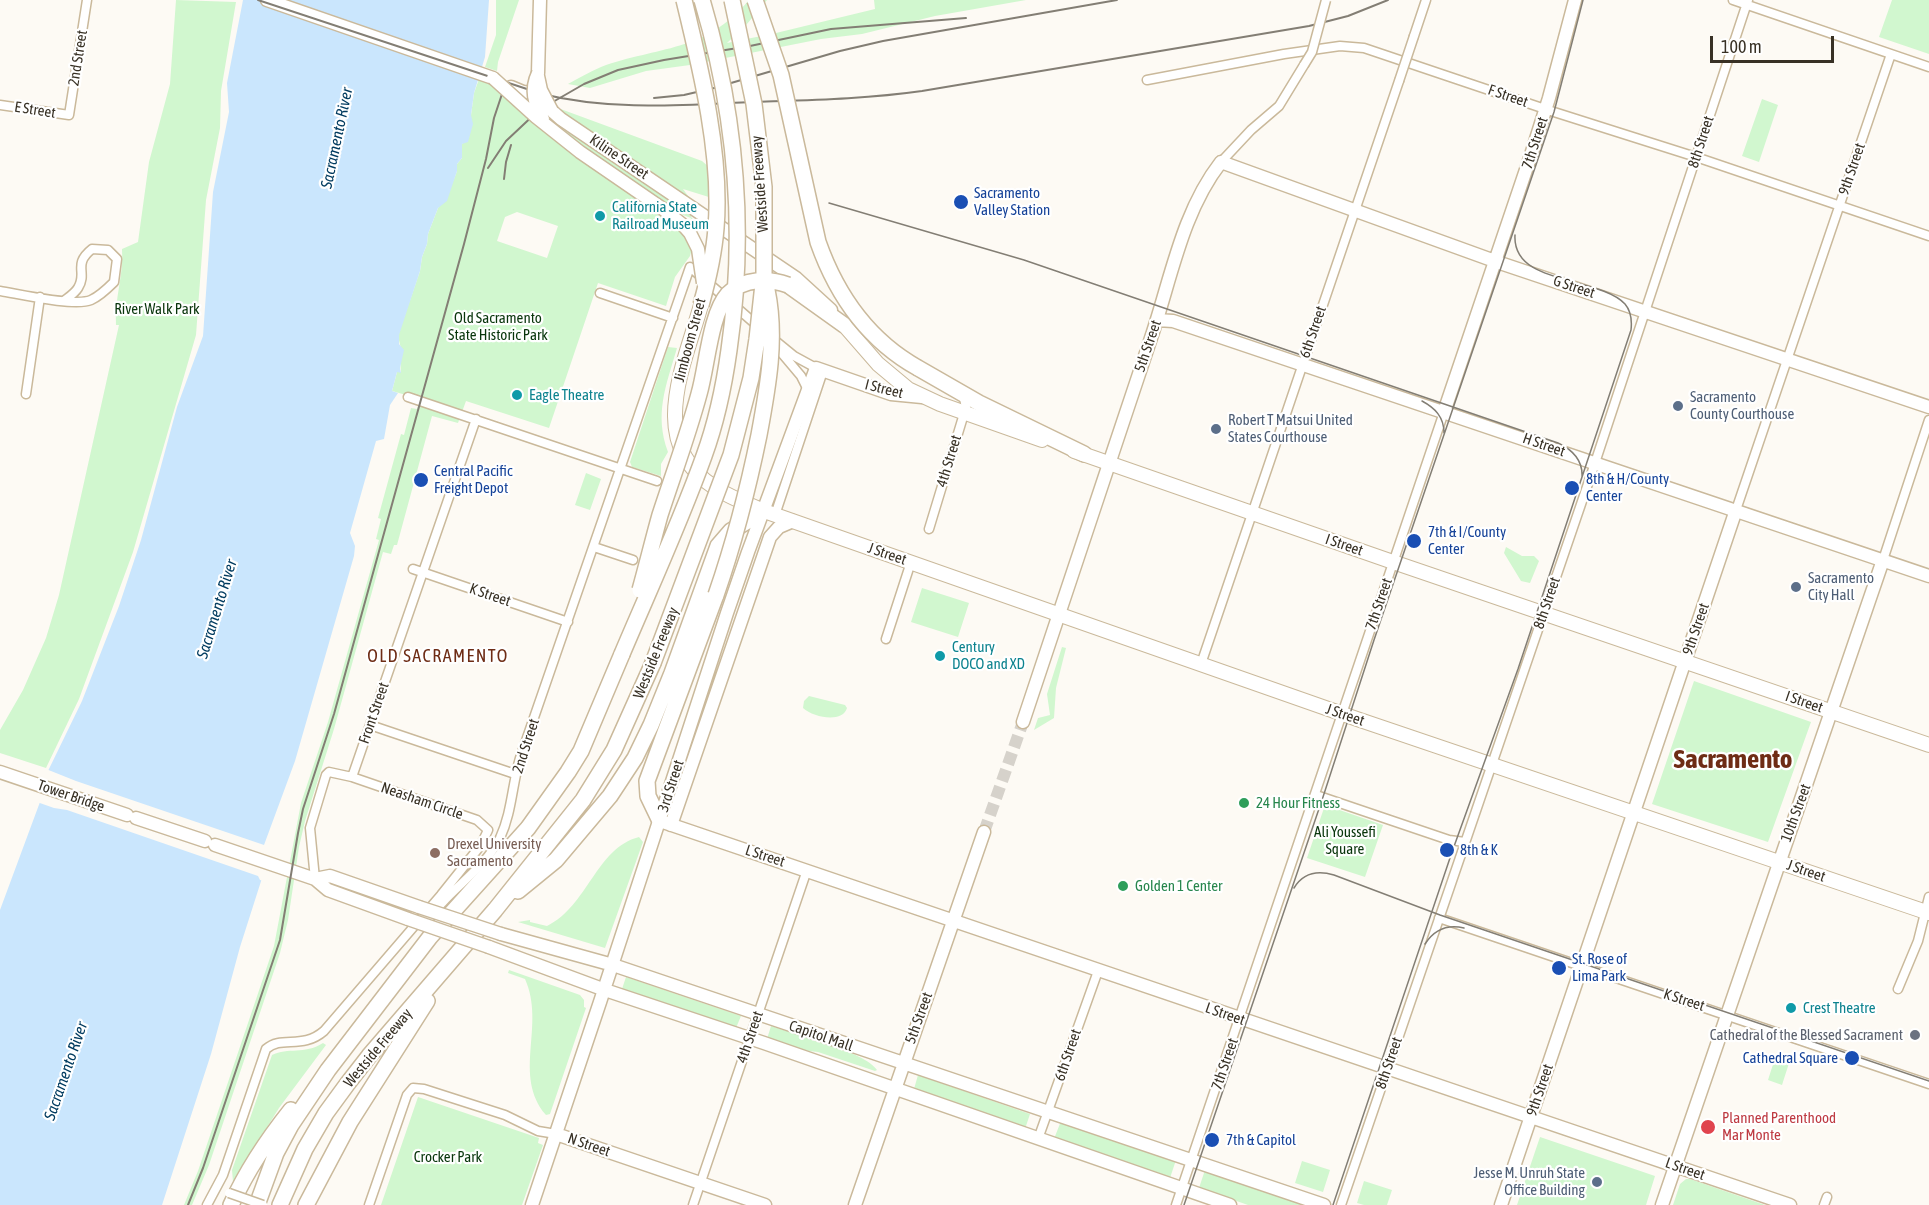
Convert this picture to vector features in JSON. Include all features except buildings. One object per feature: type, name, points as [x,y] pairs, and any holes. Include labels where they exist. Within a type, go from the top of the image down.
[{"type":"highway","points":[[684,0],[708,111],[716,189],[716,228],[712,258],[701,305]]},
{"type":"highway","name":"Westside Freeway","points":[[257,1205],[266,1179],[291,1125],[328,1070],[430,937],[503,857],[549,800],[581,751],[704,456],[723,385],[733,319],[737,252],[733,145],[728,109],[713,37],[702,0]]},
{"type":"highway","name":"Westside Freeway","points":[[280,1205],[304,1149],[326,1113],[369,1056],[495,910],[568,820],[599,777],[614,750],[653,663],[705,526],[733,446],[751,378],[764,275],[762,176],[754,104],[732,0]]},
{"type":"highway","points":[[755,0],[781,75],[818,243],[829,271],[842,294],[867,328],[893,352],[963,394],[1084,454]]},
{"type":"highway","points":[[666,823],[648,796],[647,781],[732,546],[761,425],[771,357],[772,314],[764,275]]},
{"type":"highway","points":[[622,654],[660,517],[699,394],[719,308],[733,290],[748,282],[792,281],[844,325]]},
{"type":"highway","points":[[495,910],[556,860],[610,796],[635,758],[651,725],[718,546],[731,531],[770,513]]},
{"type":"highway","points":[[306,1205],[350,1122],[452,960]]},
{"type":"highway","points":[[230,1199],[270,1136],[299,1100],[328,1070]]},
{"type":"highway","points":[[250,1205],[266,1179]]},
{"type":"main road","name":"Kiline Street","points":[[267,0],[493,78],[515,89],[533,93],[561,119],[792,281]]},
{"type":"main road","points":[[540,0],[538,73],[542,90],[552,111]]},
{"type":"main road","name":"7th Street","points":[[1444,412],[1546,110],[1575,0]]},
{"type":"main road","points":[[538,73],[533,83],[533,93],[538,110],[547,125]]},
{"type":"main road","name":"Jimboom Street","points":[[493,78],[580,152],[683,225],[694,239],[703,280],[701,305],[674,405],[674,422],[679,445],[686,460],[711,486],[770,513]]},
{"type":"main road","name":"G Street","points":[[1221,162],[1496,261],[1929,406]]},
{"type":"main road","name":"5th Street","points":[[1023,722],[1157,320],[1185,229],[1202,189],[1221,162]]},
{"type":"main road","name":"H Street","points":[[1157,320],[1173,321],[1929,576]]},
{"type":"main road","points":[[844,325],[888,374],[923,397]]},
{"type":"main road","name":"I Street","points":[[820,370],[891,394],[923,397],[1109,464],[1929,745]]},
{"type":"main road","name":"3rd Street","points":[[666,823],[715,648],[748,552],[770,513],[808,390],[820,370]]},
{"type":"main road","name":"9th Street","points":[[1501,1205],[1736,510]]},
{"type":"main road","name":"J Street","points":[[770,513],[1342,714],[1927,912]]},
{"type":"main road","name":"3rd Street","points":[[532,1205],[604,990],[770,537],[780,527],[793,521]]},
{"type":"main road","name":"10th Street","points":[[1662,1205],[1883,560]]},
{"type":"main road","name":"Tower Bridge","points":[[1,772],[270,863]]},
{"type":"main road","name":"L Street","points":[[666,823],[1790,1205]]},
{"type":"main road","name":"5th Street","points":[[855,1205],[984,832]]},
{"type":"main road","name":"Capitol Mall","points":[[270,863],[315,879],[328,890],[604,990],[750,1038],[1230,1205]]},
{"type":"main road","name":"Capitol Mall","points":[[315,879],[330,876],[501,934],[613,965],[1324,1205]]},
{"type":"main road","name":"N Street","points":[[556,1134],[765,1205]]},
{"type":"street","name":"2nd Street","points":[[69,115],[87,0]]},
{"type":"street","name":"5th Street","points":[[1221,162],[1251,130],[1279,106],[1312,52],[1326,0]]},
{"type":"street","points":[[1733,0],[1747,2],[1929,67]]},
{"type":"street","name":"6th Street","points":[[1201,664],[1425,1]]},
{"type":"street","name":"8th Street","points":[[1341,1205],[1595,462],[1747,2]]},
{"type":"street","name":"F Street","points":[[1147,80],[1284,54],[1352,46],[1375,51],[1929,236]]},
{"type":"street","name":"9th Street","points":[[1736,510],[1891,54]]},
{"type":"street","name":"E Street","points":[[0,105],[69,115]]},
{"type":"street","points":[[0,291],[64,301],[90,301],[114,282],[117,259],[108,250],[92,249],[80,264],[82,281],[77,290],[64,301]]},
{"type":"street","name":"2nd Street","points":[[424,924],[499,839],[512,806],[515,774],[690,267]]},
{"type":"street","name":"I Street","points":[[690,267],[794,356],[820,370]]},
{"type":"street","points":[[600,293],[673,318]]},
{"type":"street","points":[[26,394],[40,297]]},
{"type":"street","name":"I Street","points":[[767,333],[780,353],[801,376],[808,390]]},
{"type":"street","name":"3rd Street","points":[[770,513],[820,370]]},
{"type":"street","name":"4th Street","points":[[929,528],[964,412],[966,402],[963,394]]},
{"type":"street","points":[[408,397],[657,481]]},
{"type":"street","name":"7th Street","points":[[1176,1205],[1444,412]]},
{"type":"street","name":"Front Street","points":[[352,777],[476,419]]},
{"type":"street","name":"10th Street","points":[[1883,560],[1929,420]]},
{"type":"street","points":[[594,547],[633,560]]},
{"type":"street","points":[[886,639],[911,562]]},
{"type":"street","name":"K Street","points":[[413,569],[568,622]]},
{"type":"street","points":[[370,725],[515,774]]},
{"type":"street","points":[[315,879],[310,828],[326,775],[332,771],[352,777]]},
{"type":"street","name":"Neasham Circle","points":[[217,1188],[265,1051],[271,1045],[308,1041],[324,1031],[441,895],[481,844],[488,830],[477,820],[352,777]]},
{"type":"street","points":[[1316,795],[1449,840],[1465,842]]},
{"type":"street","name":"4th Street","points":[[693,1205],[807,870]]},
{"type":"street","points":[[1898,989],[1918,941],[1929,897]]},
{"type":"street","name":"K Street","points":[[1439,918],[1929,1084]]},
{"type":"street","name":"6th Street","points":[[1038,1139],[1098,971]]},
{"type":"street","name":"N Street","points":[[369,1205],[406,1095],[413,1088],[422,1088],[500,1113],[538,1131],[556,1134]]},
{"type":"street","points":[[207,1205],[217,1188],[230,1199],[263,1205]]},
{"type":"green space","name":"River Walk Park","points":[[176,0],[236,2],[221,91],[220,128],[206,200],[196,335],[133,552],[79,699],[46,768],[0,753],[0,730],[23,690],[46,638],[59,595],[119,325],[116,325],[116,315],[122,249],[138,242],[149,162],[170,84]]},
{"type":"green space","points":[[496,0],[519,0],[497,71],[485,67],[496,35]]},
{"type":"green space","points":[[749,0],[767,0],[727,43],[875,9],[874,0],[1026,0],[935,16],[862,34],[821,39],[690,65],[646,71],[590,88],[568,84],[601,67],[698,39],[732,17]]},
{"type":"green space","points":[[1892,0],[1929,0],[1929,54],[1879,37]]},
{"type":"green space","name":"Old Sacramento State Historic Park","points":[[479,79],[702,161],[710,168],[712,198],[683,189],[696,207],[691,217],[696,222],[697,228],[690,256],[675,277],[666,306],[598,283],[549,428],[466,401],[458,423],[432,416],[397,545],[394,545],[391,554],[383,552],[334,729],[305,821],[280,953],[209,1165],[192,1205],[184,1205],[198,1171],[274,946],[301,803],[328,722],[379,540],[376,539],[381,519],[378,518],[401,434],[404,435],[411,408],[417,409],[420,399],[392,391],[397,372],[401,372],[398,335],[420,271],[428,234],[438,208],[454,179],[457,164],[462,158],[462,144],[469,137],[474,93]],"holes":[[[653,204],[691,218],[684,235],[651,209]],[[517,212],[558,226],[547,258],[497,241],[505,217]]]},
{"type":"green space","points":[[1762,99],[1778,105],[1759,162],[1742,156]]},
{"type":"green space","points":[[668,347],[677,348],[663,400],[662,425],[668,452],[661,464],[661,476],[632,467],[630,462]]},
{"type":"green space","points":[[586,473],[601,479],[590,510],[575,505]]},
{"type":"green space","points":[[1506,547],[1522,556],[1534,556],[1539,561],[1530,583],[1521,581],[1504,553]]},
{"type":"green space","points":[[922,588],[969,603],[958,637],[911,622]]},
{"type":"green space","points":[[1062,647],[1066,648],[1056,688],[1054,718],[1034,730],[1038,718],[1050,715],[1047,694]]},
{"type":"green space","points":[[1694,681],[1811,722],[1768,842],[1652,804]]},
{"type":"green space","points":[[809,696],[845,705],[847,708],[840,716],[828,717],[814,714],[803,708],[804,701]]},
{"type":"green space","name":"Ali Youssefi Square","points":[[1325,805],[1383,825],[1365,877],[1307,858]]},
{"type":"green space","points":[[639,837],[643,842],[605,948],[518,922],[530,920],[530,922],[547,926],[561,917],[573,905],[612,853],[624,843]]},
{"type":"green space","points":[[509,970],[580,995],[584,1000],[586,1008],[550,1114],[546,1115],[536,1100],[531,1083],[531,997],[525,979],[508,973]]},
{"type":"green space","points":[[626,977],[741,1016],[736,1028],[622,989]]},
{"type":"green space","points":[[771,1026],[845,1050],[870,1063],[877,1070],[767,1039]]},
{"type":"green space","points":[[323,1043],[326,1045],[279,1108],[233,1182],[232,1170],[272,1055],[284,1051],[309,1049]]},
{"type":"green space","points":[[1776,1055],[1790,1060],[1782,1085],[1768,1080]]},
{"type":"green space","points":[[918,1075],[1030,1114],[1025,1129],[914,1089]]},
{"type":"green space","name":"Crocker Park","points":[[418,1097],[539,1138],[538,1143],[543,1145],[522,1205],[381,1205]]},
{"type":"green space","points":[[1061,1121],[1176,1160],[1170,1178],[1054,1139]]},
{"type":"green space","points":[[1540,1137],[1655,1176],[1646,1205],[1517,1205]]},
{"type":"green space","points":[[1302,1161],[1330,1170],[1323,1192],[1295,1183]]},
{"type":"green space","points":[[1205,1170],[1307,1205],[1248,1205],[1199,1188]]},
{"type":"green space","points":[[1686,1179],[1765,1205],[1673,1205],[1680,1184]]},
{"type":"green space","points":[[1364,1181],[1392,1190],[1387,1205],[1357,1203]]},
{"type":"water","name":"Sacramento River","points":[[243,0],[489,0],[485,57],[474,93],[471,115],[473,124],[468,142],[462,144],[462,158],[457,164],[457,171],[447,201],[438,208],[428,234],[420,271],[399,335],[399,344],[404,350],[401,373],[397,372],[392,391],[398,393],[390,405],[384,439],[376,441],[350,533],[355,546],[354,556],[295,761],[264,845],[263,875],[240,947],[211,1054],[162,1205],[0,1205],[0,910],[40,802],[48,771],[82,701],[119,606],[141,540],[177,407],[203,336],[213,192],[229,112],[227,83]]},
{"type":"pier","points":[[46,769],[267,846],[264,881],[258,876],[67,810],[37,802]]},
{"type":"tunnel","points":[[984,832],[1023,722]]},
{"type":"tram line","points":[[1184,1205],[1554,112],[1583,0]]},
{"type":"tram line","points":[[829,203],[1024,260],[1558,443],[1576,456],[1581,466],[1582,477]]},
{"type":"tram line","points":[[1333,1205],[1452,852],[1518,669],[1631,330],[1631,316],[1625,304],[1613,295],[1542,272],[1527,263],[1518,251],[1515,235]]},
{"type":"tram line","points":[[1422,401],[1438,414],[1444,433]]},
{"type":"tram line","points":[[1294,888],[1302,879],[1311,874],[1334,875],[1440,915],[1929,1081]]},
{"type":"tram line","points":[[1425,944],[1432,935],[1442,929],[1464,928]]},
{"type":"railway","points":[[258,0],[542,94],[594,103],[646,106],[837,99],[922,91],[1309,26],[1348,16],[1388,0]]},
{"type":"railway","points":[[654,98],[684,95],[714,88],[840,51],[883,41],[1117,0]]},
{"type":"railway","points":[[488,168],[506,141],[539,110],[584,84],[618,70],[831,29],[966,18]]},
{"type":"railway","points":[[188,1205],[203,1168],[280,940],[303,809],[334,714],[464,244],[494,118],[502,94]]},
{"type":"railway","points":[[504,179],[511,145]]},
{"type":"place","name":"Sacramento Valley Station","points":[[961,202]]},
{"type":"place","name":"California State Railroad Museum","points":[[600,216]]},
{"type":"place","name":"Eagle Theatre","points":[[517,395]]},
{"type":"place","name":"Sacramento County Courthouse","points":[[1678,406]]},
{"type":"place","name":"Robert T Matsui United States Courthouse","points":[[1216,429]]},
{"type":"place","name":"Central Pacific Freight Depot","points":[[421,480]]},
{"type":"place","name":"8th & H/County Center","points":[[1572,488]]},
{"type":"place","name":"7th & I/County Center","points":[[1414,541]]},
{"type":"place","name":"Sacramento City Hall","points":[[1796,587]]},
{"type":"place","name":"Century DOCO and XD","points":[[940,656]]},
{"type":"place","name":"24 Hour Fitness","points":[[1244,803]]},
{"type":"place","name":"8th & K","points":[[1447,850]]},
{"type":"place","name":"Drexel University Sacramento","points":[[435,853]]},
{"type":"place","name":"Golden 1 Center","points":[[1123,886]]},
{"type":"place","name":"St. Rose of Lima Park","points":[[1559,968]]},
{"type":"place","name":"Crest Theatre","points":[[1791,1008]]},
{"type":"place","name":"Cathedral of the Blessed Sacrament","points":[[1915,1035]]},
{"type":"place","name":"Cathedral Square","points":[[1852,1058]]},
{"type":"place","name":"Planned Parenthood Mar Monte","points":[[1708,1127]]},
{"type":"place","name":"7th & Capitol","points":[[1212,1140]]},
{"type":"place","name":"Jesse M. Unruh State Office Building","points":[[1597,1182]]},
{"type":"district","name":"OLD SACRAMENTO","points":[[438,656]]},
{"type":"district","name":"Sacramento","points":[[1733,759]]}]
